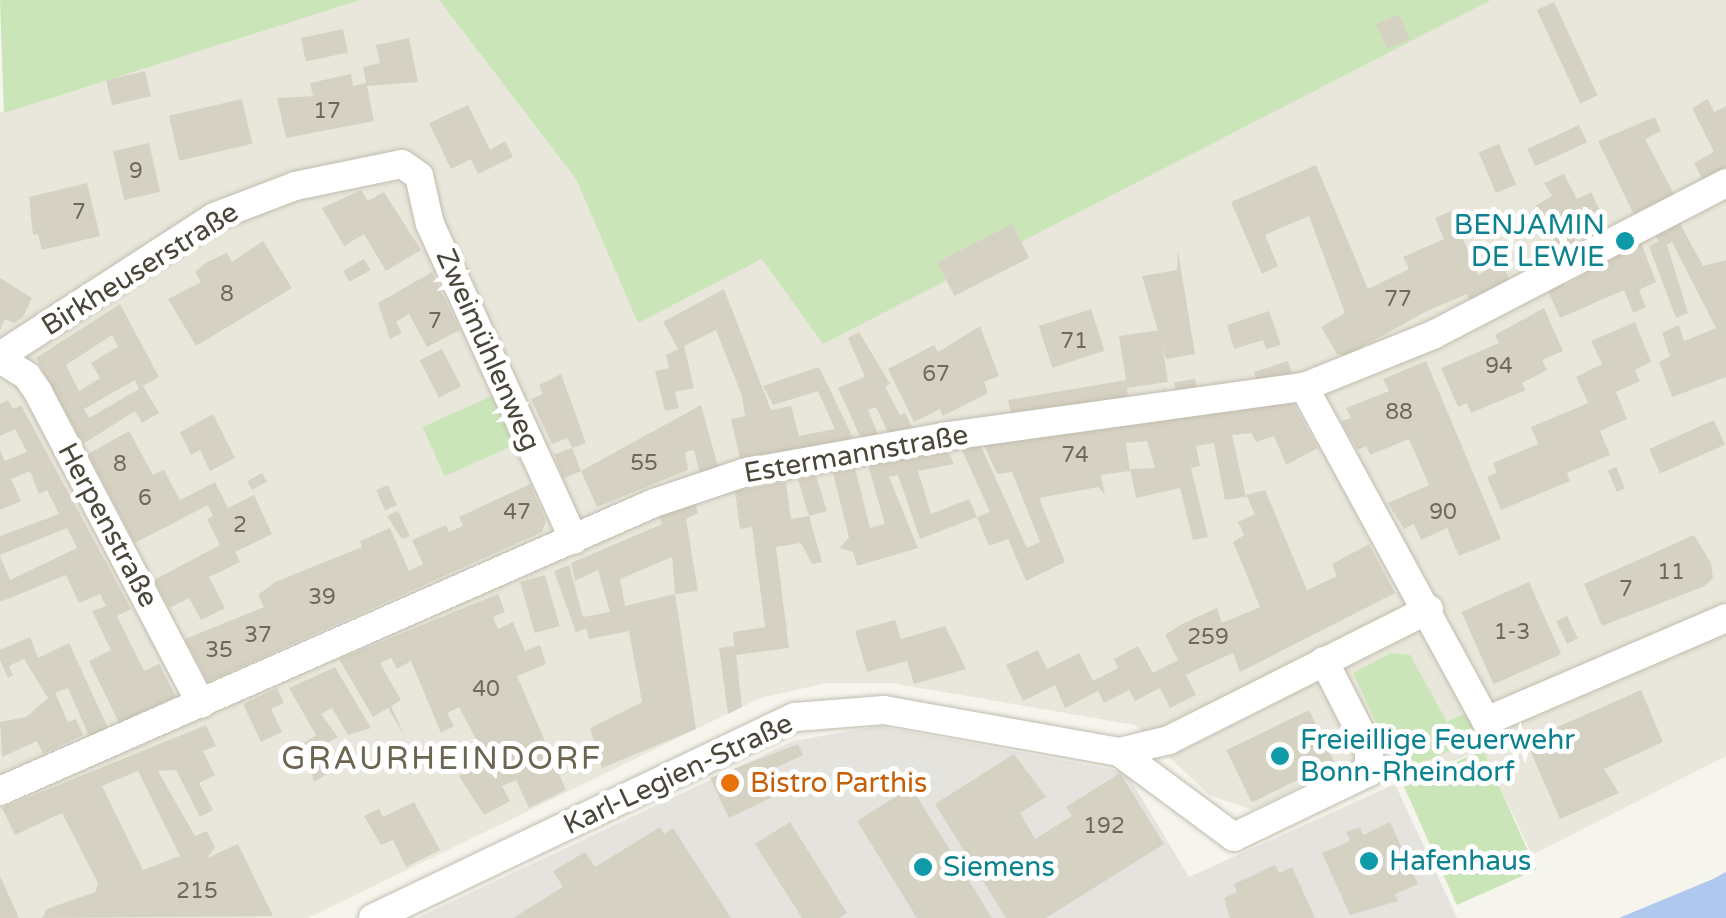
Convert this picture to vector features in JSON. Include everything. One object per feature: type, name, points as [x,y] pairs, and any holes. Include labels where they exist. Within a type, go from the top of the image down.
[{"type":"street","name":"Birkheuserstraße","points":[[0,358],[214,217],[294,186],[402,164]]},
{"type":"street","name":"Zweimühlenweg","points":[[402,164],[419,176],[430,224],[574,540]]},
{"type":"street","name":"Estermannstraße","points":[[0,791],[574,540],[743,473],[950,436],[1304,386],[1433,335],[1726,183]]},
{"type":"street","name":"Herpenstraße","points":[[0,358],[38,392],[201,704]]},
{"type":"street","points":[[1304,386],[1429,609],[1486,721],[1726,618]]},
{"type":"street","name":"Karl-Legien-Straße","points":[[373,918],[794,716],[884,710],[1119,752],[1170,740],[1429,609]]},
{"type":"street","name":"Karl-Legien-Straße","points":[[1119,752],[1234,837],[1369,772],[1369,749],[1324,661]]},
{"type":"shaded area","points":[[360,0],[439,0],[576,179],[639,322],[762,259],[1491,0],[1726,0],[1726,756],[1532,855],[1482,749],[1399,784],[1334,772],[1253,810],[1209,795],[1135,725],[891,683],[827,683],[760,698],[308,918],[0,918],[0,112]]},
{"type":"shaded area","points":[[878,726],[1126,772],[1189,877],[1395,784],[1457,918],[417,918],[793,741]]},
{"type":"green space","points":[[0,0],[360,0],[4,113]]},
{"type":"green space","points":[[439,0],[1491,0],[823,344],[762,259],[638,323],[576,179]]},
{"type":"green space","points":[[492,396],[514,445],[445,476],[423,427]]},
{"type":"green space","points":[[1391,653],[1410,655],[1447,722],[1468,712],[1478,738],[1400,773],[1353,673]]},
{"type":"green space","points":[[1483,750],[1536,870],[1457,905],[1404,785]]},
{"type":"water","points":[[1726,872],[1726,918],[1619,918],[1713,879]]},
{"type":"building","points":[[1554,2],[1598,95],[1580,103],[1537,10]]},
{"type":"building","points":[[1399,14],[1410,39],[1387,49],[1376,24]]},
{"type":"building","points":[[343,29],[348,52],[306,61],[301,38]]},
{"type":"building","points":[[409,38],[418,82],[367,86],[374,121],[286,138],[277,98],[313,96],[310,83],[351,74],[353,86],[366,83],[363,67],[380,63],[376,45]]},
{"type":"building","points":[[145,71],[151,96],[112,105],[106,80]]},
{"type":"building","points":[[242,99],[252,144],[179,161],[169,116]]},
{"type":"building","points":[[1708,99],[1714,112],[1726,106],[1726,171],[1704,182],[1694,163],[1714,152],[1692,108]]},
{"type":"building","points":[[468,105],[490,150],[505,141],[513,157],[478,174],[471,159],[451,169],[429,123]]},
{"type":"building","points":[[1655,117],[1661,131],[1645,139],[1675,196],[1634,215],[1598,141]]},
{"type":"building","points":[[1579,125],[1587,142],[1535,166],[1527,149]]},
{"type":"building","points":[[149,143],[160,192],[124,200],[113,151]]},
{"type":"building","points":[[1499,144],[1516,185],[1496,193],[1479,153]]},
{"type":"building","points":[[1316,165],[1368,289],[1409,269],[1403,257],[1444,239],[1435,218],[1451,211],[1478,275],[1502,261],[1510,281],[1470,302],[1467,294],[1427,311],[1346,356],[1337,354],[1321,327],[1345,313],[1309,216],[1265,235],[1278,266],[1262,274],[1231,202]]},
{"type":"building","points":[[1564,174],[1577,199],[1591,192],[1606,223],[1574,239],[1578,246],[1562,254],[1535,206],[1552,196],[1544,183]]},
{"type":"building","points":[[87,183],[100,236],[42,250],[38,234],[33,235],[29,197]]},
{"type":"building","points":[[361,190],[368,201],[384,192],[421,250],[386,271],[364,234],[344,246],[322,208]]},
{"type":"building","points":[[1679,222],[1703,266],[1726,260],[1726,377],[1672,397],[1659,362],[1670,356],[1662,333],[1679,325],[1684,341],[1716,328],[1672,242],[1667,245],[1688,313],[1676,318],[1649,246],[1659,241],[1655,234]]},
{"type":"building","points":[[1012,224],[1029,258],[954,296],[937,262]]},
{"type":"building","points":[[1640,240],[1656,282],[1639,290],[1646,307],[1633,313],[1624,290],[1560,318],[1545,284],[1560,277],[1565,286]]},
{"type":"building","points":[[263,241],[292,288],[196,346],[168,299],[201,282],[195,272],[207,262],[227,253],[232,262]]},
{"type":"building","points":[[1178,251],[1195,354],[1166,359],[1142,276],[1177,270]]},
{"type":"building","points":[[364,259],[370,270],[349,282],[343,271]]},
{"type":"building","points":[[432,272],[460,330],[427,347],[409,314],[396,322],[402,333],[390,339],[378,303]]},
{"type":"building","points":[[0,278],[32,298],[23,317],[14,323],[5,319],[0,330]]},
{"type":"building","points":[[724,289],[771,410],[791,406],[799,436],[835,429],[818,391],[773,405],[763,386],[819,367],[856,444],[740,459],[731,419],[745,416],[742,396],[716,330],[684,346],[694,388],[675,392],[679,408],[665,411],[655,371],[669,368],[666,355],[678,349],[663,322]]},
{"type":"building","points":[[120,304],[159,377],[143,386],[159,413],[142,423],[135,411],[83,444],[36,358]],"holes":[[[112,335],[118,347],[91,363],[100,378],[79,391],[66,365]],[[135,380],[139,389],[89,418],[84,409]]]},
{"type":"building","points":[[1544,308],[1563,351],[1542,360],[1547,370],[1522,383],[1526,390],[1471,413],[1467,403],[1458,407],[1441,368],[1499,343],[1495,335]]},
{"type":"building","points":[[1091,309],[1105,351],[1052,368],[1039,326]]},
{"type":"building","points":[[1269,311],[1281,345],[1266,349],[1263,340],[1234,349],[1227,325]]},
{"type":"building","points":[[1635,322],[1651,362],[1635,370],[1640,381],[1616,392],[1627,419],[1600,431],[1610,455],[1567,473],[1570,481],[1501,510],[1487,477],[1497,473],[1493,463],[1538,444],[1531,427],[1588,403],[1576,377],[1602,364],[1591,341]]},
{"type":"building","points":[[980,326],[999,376],[984,382],[988,393],[943,416],[940,409],[914,422],[888,369],[934,345],[938,352]]},
{"type":"building","points":[[1160,330],[1168,382],[1127,388],[1128,401],[1012,418],[1008,400],[1126,380],[1119,336]]},
{"type":"building","points":[[859,332],[890,384],[885,387],[900,415],[905,413],[915,433],[891,438],[876,407],[868,410],[880,439],[863,443],[838,388],[865,377],[848,338]]},
{"type":"building","points":[[442,349],[461,386],[439,398],[420,360]]},
{"type":"building","points":[[1288,361],[1293,376],[1259,387],[1254,372]]},
{"type":"building","points":[[1426,361],[1501,539],[1459,556],[1447,528],[1421,540],[1414,524],[1404,529],[1388,503],[1429,485],[1409,439],[1370,455],[1366,446],[1358,450],[1341,421],[1351,418],[1346,408],[1389,391],[1383,379]]},
{"type":"building","points":[[561,374],[586,443],[572,448],[567,438],[552,444],[531,399],[543,394],[539,385]]},
{"type":"building","points":[[1195,379],[1197,391],[1176,394],[1174,382]]},
{"type":"building","points":[[8,400],[13,409],[21,405],[131,609],[117,616],[144,671],[159,664],[176,697],[119,723],[89,661],[111,650],[92,611],[106,606],[100,594],[79,603],[66,575],[0,602],[0,556],[10,580],[77,548],[67,528],[0,555],[0,536],[59,514],[47,490],[39,494],[30,471],[11,479],[21,501],[0,510],[0,451],[5,461],[27,452],[15,429],[0,436],[0,404]]},
{"type":"building","points":[[1292,401],[1318,448],[1286,465],[1274,436],[1256,442],[1251,433],[1232,435],[1246,497],[1225,500],[1214,443],[1196,446],[1200,466],[1191,468],[1208,537],[1193,540],[1180,488],[1136,498],[1130,469],[1155,468],[1147,441],[1126,443],[1130,471],[1101,475],[1105,495],[1098,487],[1039,498],[1065,562],[1026,581],[1008,539],[989,546],[977,517],[990,512],[961,448],[980,444],[1027,548],[1040,542],[1012,472],[997,474],[984,445]]},
{"type":"building","points":[[701,405],[719,470],[700,475],[694,450],[685,452],[688,470],[597,507],[581,471]]},
{"type":"building","points":[[213,414],[235,458],[210,471],[200,450],[191,455],[180,432]]},
{"type":"building","points":[[1714,420],[1725,445],[1660,474],[1649,449]]},
{"type":"building","points":[[129,431],[153,475],[164,470],[180,500],[215,482],[228,508],[254,495],[272,534],[235,552],[240,562],[209,577],[225,608],[201,620],[189,598],[169,608],[154,580],[220,545],[207,519],[213,516],[208,505],[135,543],[88,454]]},
{"type":"building","points":[[572,448],[581,471],[563,478],[554,455]]},
{"type":"building","points":[[948,450],[954,464],[918,471],[931,514],[969,499],[977,517],[920,539],[898,475],[889,477],[918,548],[857,566],[853,552],[840,548],[849,537],[833,473],[855,468],[870,528],[885,524],[868,465]]},
{"type":"building","points":[[1616,467],[1625,488],[1617,492],[1608,471]]},
{"type":"building","points":[[262,473],[267,482],[252,490],[247,481]]},
{"type":"building","points":[[816,476],[827,511],[809,516],[798,480]]},
{"type":"building","points":[[786,482],[791,519],[809,516],[822,562],[812,564],[801,543],[776,547],[789,648],[736,655],[742,707],[728,714],[719,648],[734,646],[733,632],[765,627],[752,527],[740,529],[735,491]]},
{"type":"building","points":[[530,484],[546,521],[542,532],[208,682],[185,639],[264,607],[258,595],[275,582],[362,547],[360,541],[390,528],[409,571],[423,564],[412,540],[446,525],[449,532],[463,526],[459,517]]},
{"type":"building","points":[[388,485],[397,505],[385,510],[376,490]]},
{"type":"building","points":[[1265,490],[1307,590],[1337,576],[1332,564],[1369,544],[1395,593],[1240,672],[1233,653],[1186,675],[1196,695],[1170,708],[1160,688],[1135,701],[1129,690],[1104,703],[1098,691],[1065,708],[1055,685],[1023,701],[1006,665],[1038,650],[1047,669],[1079,653],[1093,681],[1118,668],[1114,659],[1138,646],[1153,673],[1178,660],[1165,635],[1182,624],[1217,608],[1222,623],[1260,607],[1233,542],[1244,535],[1238,522],[1255,514],[1246,495]]},
{"type":"building","points":[[694,500],[698,513],[686,519],[698,591],[675,594],[696,729],[602,768],[590,728],[642,702],[629,631],[589,639],[586,628],[576,633],[554,571],[569,565],[583,617],[610,612],[598,570],[575,581],[571,563],[662,524],[659,514]],"holes":[[[672,557],[675,594],[625,606],[620,579]]]},
{"type":"building","points":[[398,511],[410,536],[402,539],[387,516]]},
{"type":"building","points":[[1694,535],[1711,563],[1713,578],[1705,586],[1602,626],[1584,584]]},
{"type":"building","points":[[545,575],[560,626],[535,633],[520,582]]},
{"type":"building","points":[[1529,582],[1561,654],[1494,684],[1461,612]]},
{"type":"building","points":[[498,594],[505,612],[493,617],[498,629],[513,622],[525,651],[540,645],[546,664],[517,676],[566,790],[529,808],[516,780],[502,786],[510,801],[484,815],[459,776],[487,760],[459,707],[447,713],[454,726],[441,733],[411,661],[397,669],[391,658],[380,663],[401,700],[391,706],[405,737],[388,708],[373,717],[339,659]]},
{"type":"building","points":[[1567,616],[1578,638],[1567,644],[1556,621]]},
{"type":"building","points":[[895,620],[901,639],[945,626],[966,669],[914,684],[907,661],[867,672],[855,631]]},
{"type":"building","points":[[30,637],[38,658],[69,643],[108,728],[89,736],[68,688],[55,693],[68,722],[76,719],[83,735],[43,754],[37,741],[2,757],[0,722],[26,717],[48,698],[24,659],[9,666],[13,675],[8,678],[0,660],[0,650]]},
{"type":"building","points":[[335,667],[371,728],[348,735],[332,708],[321,714],[338,737],[322,746],[336,769],[314,782],[303,744],[316,735],[289,688]]},
{"type":"building","points":[[277,688],[284,703],[271,709],[282,732],[261,742],[243,704]]},
{"type":"building","points":[[1641,690],[1663,742],[1604,769],[1619,793],[1560,819],[1526,741]]},
{"type":"building","name":"Freieillige Feuerwehr Bonn-Rheindorf","points":[[1309,710],[1334,762],[1252,802],[1226,750]]},
{"type":"building","points":[[206,725],[216,746],[203,751],[215,775],[199,783],[213,810],[200,817],[176,770],[158,771],[195,836],[207,831],[215,847],[207,858],[238,844],[273,916],[42,918],[47,909],[95,892],[98,883],[62,813],[15,835],[2,808]],"holes":[[[138,771],[180,856],[143,870],[102,786]]]},
{"type":"building","points":[[798,744],[803,755],[771,770],[781,793],[729,818],[710,778]]},
{"type":"building","points":[[1014,754],[1046,797],[1020,813],[1035,839],[1072,816],[1066,807],[1120,773],[1164,844],[1046,918],[1006,918],[935,804]]},
{"type":"building","name":"Siemens","points":[[911,787],[992,918],[917,918],[857,821]]},
{"type":"building","points":[[414,802],[440,850],[406,867],[393,840],[381,845],[364,816],[379,809],[383,817]]},
{"type":"building","points":[[790,822],[847,913],[839,918],[802,918],[755,844]]},
{"type":"building","name":"Hafenhaus","points":[[1390,822],[1418,884],[1395,894],[1398,901],[1350,915],[1322,853],[1350,841],[1346,832],[1360,827],[1363,835]]},
{"type":"building","points":[[660,827],[664,834],[673,828],[731,918],[513,918],[563,887],[553,871],[585,852],[595,867]]},
{"type":"building","points":[[1275,865],[1279,873],[1292,867],[1315,918],[1230,918],[1224,898],[1237,892],[1234,884]]},
{"type":"building","points":[[0,876],[19,918],[0,918]]},
{"type":"place","name":"BENJAMIN DE LEWIE","points":[[1625,241]]},
{"type":"place","name":"Freieillige Feuerwehr Bonn-Rheindorf","points":[[1280,756]]},
{"type":"place","name":"Bistro Parthis","points":[[730,783]]},
{"type":"place","name":"Hafenhaus","points":[[1369,861]]},
{"type":"place","name":"Siemens","points":[[923,867]]},
{"type":"district","name":"GRAURHEINDORF","points":[[442,759]]}]
